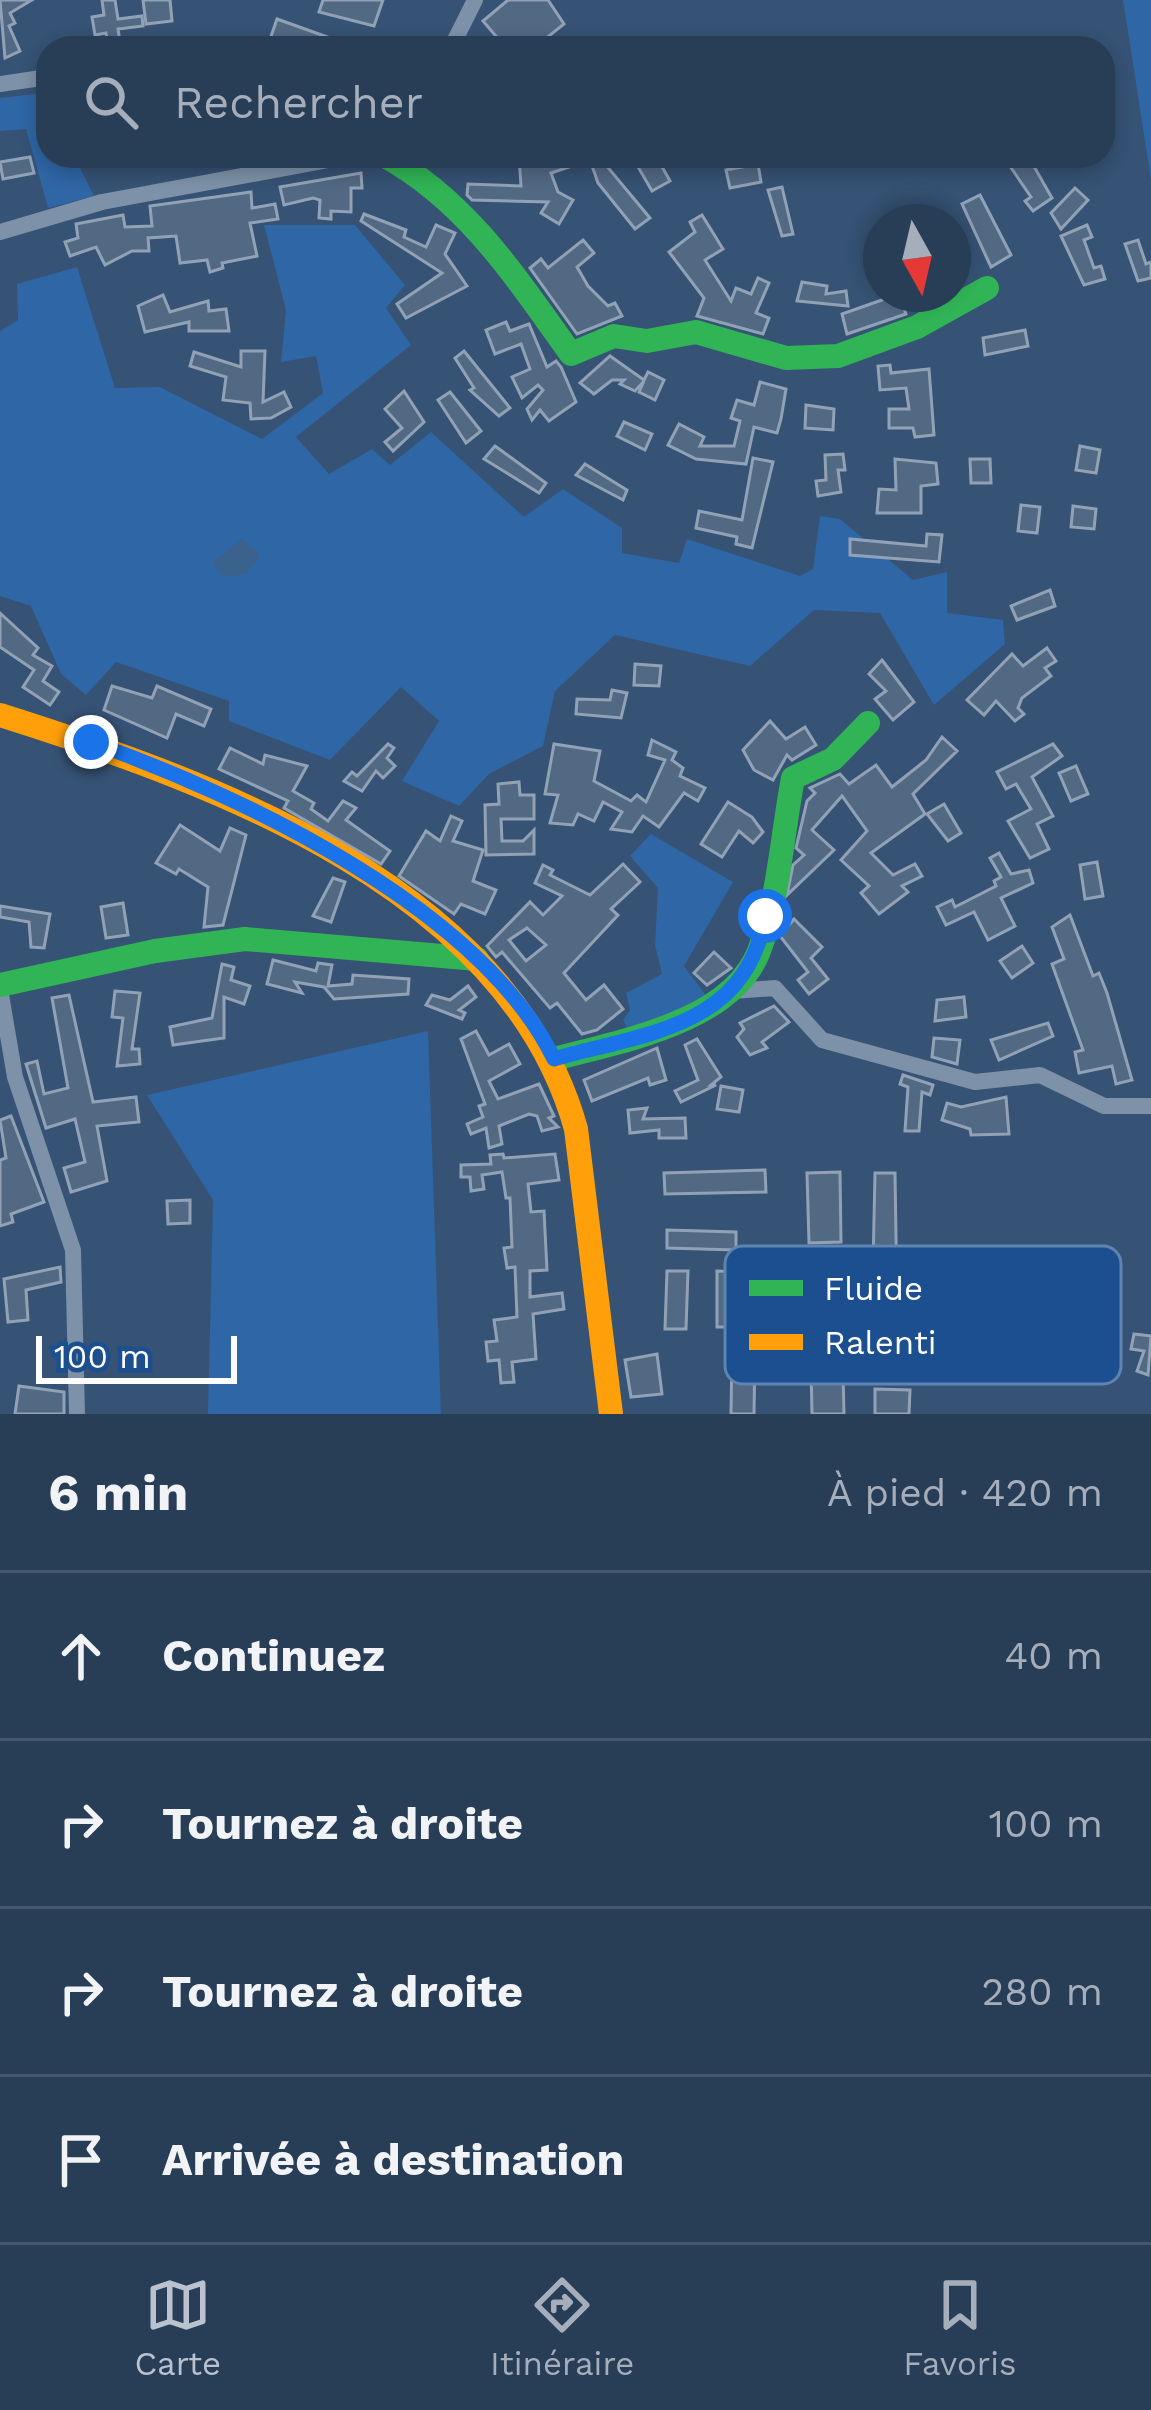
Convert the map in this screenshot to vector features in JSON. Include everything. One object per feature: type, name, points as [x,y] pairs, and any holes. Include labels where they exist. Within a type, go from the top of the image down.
[{"type":"street","points":[[457,36],[475,0]]},
{"type":"street","points":[[0,84],[36,79]]},
{"type":"street","points":[[0,232],[102,202],[285,168]]},
{"type":"street","points":[[406,168],[433,184],[462,213],[572,354],[614,336],[640,345],[699,332],[790,359],[830,354],[914,333],[987,288]]},
{"type":"street","points":[[0,715],[138,758],[281,824],[479,960],[521,1004],[554,1059],[583,1160],[611,1414]]},
{"type":"street","points":[[554,1059],[676,1026],[732,991],[760,950],[793,778],[832,759],[868,723]]},
{"type":"street","points":[[77,1414],[73,1250],[15,1077],[0,987],[155,951],[245,939],[479,960]]},
{"type":"street","points":[[732,991],[775,988],[822,1040],[898,1063],[975,1082],[1040,1075],[1104,1106],[1151,1106]]},
{"type":"shaded area","points":[[1123,0],[1151,0],[1151,180]]},
{"type":"shaded area","points":[[36,94],[36,165],[26,129],[0,131],[0,98]]},
{"type":"shaded area","points":[[37,168],[80,168],[94,196],[48,208]]},
{"type":"shaded area","points":[[264,225],[355,225],[405,285],[386,308],[411,345],[296,437],[329,474],[372,449],[390,465],[431,432],[524,517],[563,489],[622,528],[622,553],[679,563],[687,539],[800,576],[813,569],[820,516],[840,519],[913,580],[947,572],[947,613],[1003,620],[1005,644],[934,705],[880,613],[814,610],[750,666],[615,635],[555,691],[543,746],[489,774],[459,806],[402,781],[439,721],[401,687],[330,760],[229,721],[229,701],[116,662],[86,695],[61,674],[31,606],[0,596],[0,331],[18,320],[17,284],[77,267],[115,388],[160,387],[262,439],[323,393],[316,356],[281,362],[286,310]]},
{"type":"shaded area","points":[[242,539],[260,555],[246,574],[222,577],[213,562]]},
{"type":"shaded area","points":[[651,834],[733,882],[684,966],[708,998],[630,1033],[623,1020],[630,1010],[626,993],[662,974],[655,945],[658,888],[630,856]]},
{"type":"shaded area","points":[[428,1031],[441,1414],[208,1414],[213,1200],[147,1095]]},
{"type":"building","points":[[0,0],[32,0],[10,13],[15,23],[9,26],[20,51],[5,58]]},
{"type":"building","points":[[102,0],[115,0],[118,19],[142,16],[143,26],[118,29],[119,36],[95,35],[92,17],[104,15]]},
{"type":"building","points":[[143,0],[170,0],[172,21],[146,24]]},
{"type":"building","points":[[323,0],[383,0],[374,26],[319,12]]},
{"type":"building","points":[[508,0],[548,0],[564,24],[549,36],[496,36],[483,21]]},
{"type":"building","points":[[277,19],[325,36],[271,36]]},
{"type":"building","points":[[30,157],[34,173],[3,179],[0,162]]},
{"type":"building","points":[[520,168],[566,168],[551,173],[558,192],[573,200],[559,224],[541,213],[548,202],[472,200],[467,195],[468,184],[521,186]]},
{"type":"building","points":[[593,168],[608,168],[650,218],[635,229],[598,183]]},
{"type":"building","points":[[639,168],[663,168],[670,181],[652,191]]},
{"type":"building","points":[[759,168],[761,182],[730,188],[726,170]]},
{"type":"building","points":[[1011,168],[1035,168],[1052,198],[1033,211],[1025,201],[1031,197]]},
{"type":"building","points":[[361,173],[362,188],[351,188],[351,212],[331,211],[331,219],[319,218],[320,200],[313,198],[284,205],[280,187]]},
{"type":"building","points":[[782,187],[793,234],[782,236],[768,190]]},
{"type":"building","points":[[1075,188],[1088,200],[1061,229],[1051,213]]},
{"type":"building","points":[[251,192],[252,208],[275,204],[278,219],[250,223],[257,256],[222,263],[223,268],[210,272],[207,260],[180,263],[176,236],[148,238],[149,251],[132,251],[105,265],[96,247],[70,256],[65,242],[78,238],[76,224],[123,215],[125,227],[152,226],[150,206]]},
{"type":"building","points":[[980,195],[1011,255],[991,267],[971,224],[971,204],[962,204]]},
{"type":"building","points":[[364,214],[406,230],[404,237],[426,247],[436,225],[455,233],[445,254],[467,286],[406,318],[397,304],[442,273],[361,221]]},
{"type":"building","points":[[702,215],[723,249],[705,260],[731,301],[736,288],[751,294],[758,278],[769,283],[756,313],[769,318],[763,334],[697,316],[704,298],[669,252],[695,232],[690,222]]},
{"type":"building","points":[[1087,225],[1092,237],[1084,240],[1094,268],[1101,266],[1105,279],[1084,285],[1061,236]]},
{"type":"building","points":[[583,240],[594,253],[577,267],[588,286],[608,306],[615,303],[622,316],[577,334],[530,268],[541,259],[548,268]]},
{"type":"building","points":[[1138,240],[1146,264],[1151,262],[1151,278],[1138,281],[1125,244]]},
{"type":"building","points":[[802,282],[827,286],[826,294],[846,291],[848,306],[797,301]]},
{"type":"building","points":[[163,295],[170,312],[208,301],[209,311],[226,309],[229,331],[189,331],[189,322],[145,332],[138,306]]},
{"type":"building","points":[[863,307],[863,312],[906,314],[847,334],[842,314]]},
{"type":"building","points":[[506,322],[510,331],[529,324],[547,367],[556,361],[561,367],[576,402],[549,421],[540,410],[532,420],[527,409],[543,390],[538,385],[522,398],[512,377],[530,369],[521,344],[495,354],[486,330]]},
{"type":"building","points":[[1025,330],[1028,346],[985,355],[983,338]]},
{"type":"building","points":[[241,351],[265,351],[263,402],[284,392],[291,407],[271,418],[251,419],[250,403],[223,400],[226,377],[190,366],[194,352],[241,367]]},
{"type":"building","points":[[464,351],[510,408],[499,416],[470,390],[474,388],[455,358]]},
{"type":"building","points":[[610,356],[644,380],[648,372],[664,380],[655,400],[639,392],[644,381],[635,391],[620,384],[624,380],[612,380],[594,394],[580,383]]},
{"type":"building","points":[[890,365],[891,373],[929,369],[934,435],[915,437],[913,428],[889,428],[889,409],[909,409],[906,388],[880,390],[878,366]]},
{"type":"building","points":[[760,382],[786,389],[781,419],[777,433],[754,427],[746,464],[696,459],[668,445],[679,424],[704,437],[700,446],[734,446],[740,421],[731,418],[737,400],[754,405]]},
{"type":"building","points":[[404,391],[424,422],[393,451],[385,442],[402,428],[385,409]]},
{"type":"building","points":[[450,392],[481,431],[466,443],[438,400]]},
{"type":"building","points":[[806,405],[834,409],[833,430],[805,428]]},
{"type":"building","points":[[624,422],[652,434],[645,450],[617,436]]},
{"type":"building","points":[[495,446],[546,483],[539,493],[484,459]]},
{"type":"building","points":[[1080,446],[1100,450],[1096,473],[1076,470]]},
{"type":"building","points":[[843,454],[845,470],[838,470],[841,492],[818,496],[816,481],[826,480],[825,455]]},
{"type":"building","points":[[753,458],[773,462],[752,548],[736,544],[737,537],[696,528],[699,511],[742,520]]},
{"type":"building","points":[[895,459],[936,463],[938,484],[921,486],[921,513],[877,513],[879,489],[896,490]]},
{"type":"building","points":[[970,459],[990,459],[991,483],[971,483]]},
{"type":"building","points":[[585,464],[627,490],[623,500],[576,475]]},
{"type":"building","points":[[1021,505],[1040,507],[1037,533],[1018,531]]},
{"type":"building","points":[[1073,506],[1096,509],[1094,529],[1071,527]]},
{"type":"building","points":[[927,534],[942,535],[939,562],[850,555],[850,539],[926,546]]},
{"type":"building","points":[[1050,590],[1055,606],[1017,620],[1011,606]]},
{"type":"building","points":[[0,613],[38,648],[33,655],[52,666],[43,681],[59,692],[50,705],[23,687],[34,670],[0,647]]},
{"type":"building","points":[[1047,648],[1056,661],[1045,668],[1051,676],[1022,698],[1018,708],[1024,714],[1015,721],[996,701],[984,715],[967,700],[1012,654],[1023,666]]},
{"type":"building","points":[[882,660],[914,702],[893,720],[875,699],[886,691],[869,674]]},
{"type":"building","points":[[635,664],[661,666],[659,686],[634,685]]},
{"type":"building","points":[[112,686],[152,698],[157,686],[211,709],[204,726],[176,714],[167,738],[104,710]]},
{"type":"building","points":[[612,690],[627,693],[621,718],[576,714],[577,699],[610,700]]},
{"type":"building","points":[[770,721],[786,739],[805,727],[816,745],[792,760],[787,755],[773,780],[754,770],[743,750]]},
{"type":"building","points":[[942,737],[957,751],[913,794],[925,814],[871,853],[893,875],[915,864],[922,876],[902,886],[908,892],[879,914],[861,893],[869,886],[841,860],[867,831],[842,796],[812,830],[834,850],[787,895],[793,865],[804,855],[796,848],[807,801],[815,793],[810,788],[840,774],[849,784],[876,765],[892,787],[926,760]]},
{"type":"building","points":[[652,740],[676,752],[672,760],[683,768],[680,776],[705,788],[698,801],[684,793],[659,827],[643,816],[632,832],[611,829],[622,812],[603,802],[594,821],[578,814],[573,825],[550,823],[558,795],[545,794],[554,744],[600,751],[594,781],[631,801],[637,795],[646,802],[665,760],[648,755]]},
{"type":"building","points":[[388,744],[394,748],[387,758],[395,766],[383,778],[376,771],[362,791],[344,781],[352,772],[357,776]]},
{"type":"building","points":[[1053,744],[1062,756],[1032,777],[1053,816],[1037,824],[1049,849],[1030,858],[1008,821],[1031,809],[1016,784],[1006,789],[997,772]]},
{"type":"building","points":[[230,748],[263,764],[265,755],[307,766],[293,791],[314,803],[311,809],[328,821],[343,801],[356,808],[346,820],[390,851],[381,864],[284,808],[288,801],[219,769]]},
{"type":"building","points":[[1076,766],[1088,794],[1071,801],[1059,773]]},
{"type":"building","points":[[519,782],[520,795],[534,795],[534,819],[501,819],[502,841],[523,841],[534,830],[534,854],[486,855],[485,805],[499,804],[498,784]]},
{"type":"building","points":[[728,802],[752,817],[763,832],[753,843],[739,831],[722,857],[701,844]]},
{"type":"building","points":[[944,804],[961,833],[948,841],[927,814]]},
{"type":"building","points":[[451,816],[462,821],[453,841],[483,850],[473,881],[496,890],[485,914],[461,904],[454,914],[399,876],[426,831],[440,841]]},
{"type":"building","points":[[180,825],[220,851],[230,828],[246,835],[223,925],[204,927],[208,887],[179,869],[176,874],[156,863]]},
{"type":"building","points":[[999,853],[1011,874],[1029,870],[1033,883],[1001,898],[1015,926],[988,940],[974,912],[946,925],[937,907],[952,900],[955,907],[996,886],[994,881],[1001,877],[990,858]]},
{"type":"building","points":[[1097,862],[1103,896],[1085,899],[1080,865]]},
{"type":"building","points":[[623,864],[640,882],[611,909],[618,915],[564,973],[586,1000],[604,985],[623,1009],[597,1030],[582,1034],[557,1003],[550,1008],[502,952],[496,957],[487,946],[530,902],[543,915],[562,896],[535,883],[543,865],[553,870],[550,875],[590,895]],"holes":[[[527,928],[546,945],[526,961],[509,940]]]},
{"type":"building","points":[[333,878],[345,882],[331,922],[313,916]]},
{"type":"building","points":[[123,903],[128,935],[106,938],[101,907]]},
{"type":"building","points":[[0,906],[50,914],[44,948],[31,947],[29,922],[0,917]]},
{"type":"building","points":[[1070,915],[1093,976],[1099,973],[1107,993],[1132,1080],[1116,1084],[1112,1066],[1079,1073],[1075,1052],[1083,1050],[1052,964],[1064,959],[1052,927]]},
{"type":"building","points":[[794,919],[822,947],[811,958],[828,979],[809,994],[798,980],[808,972],[780,936]]},
{"type":"building","points":[[1022,946],[1033,963],[1012,978],[1000,961]]},
{"type":"building","points":[[714,952],[731,968],[707,985],[694,973]]},
{"type":"building","points":[[273,960],[316,971],[318,963],[332,965],[328,986],[352,984],[353,975],[409,979],[408,994],[334,999],[324,987],[295,982],[302,993],[267,984]]},
{"type":"building","points":[[222,964],[234,967],[231,980],[250,986],[244,1004],[224,997],[224,1038],[173,1045],[170,1027],[212,1018]]},
{"type":"building","points":[[468,986],[476,997],[459,1010],[465,1013],[462,1019],[426,1005],[432,995],[450,1000]]},
{"type":"building","points":[[115,991],[140,993],[132,1049],[139,1049],[140,1064],[117,1066],[123,1018],[112,1017]]},
{"type":"building","points":[[69,995],[93,1102],[136,1097],[139,1122],[97,1126],[107,1181],[71,1192],[64,1168],[85,1162],[75,1119],[46,1128],[26,1064],[37,1061],[44,1094],[68,1088],[52,998]]},
{"type":"building","points":[[964,997],[966,1017],[935,1021],[937,1000]]},
{"type":"building","points":[[774,1006],[789,1022],[762,1042],[767,1048],[750,1055],[737,1037],[744,1029],[740,1023]]},
{"type":"building","points":[[1048,1023],[1053,1036],[999,1060],[991,1040]]},
{"type":"building","points":[[476,1031],[489,1055],[509,1044],[520,1064],[489,1081],[498,1099],[539,1084],[554,1116],[549,1118],[558,1127],[542,1131],[537,1116],[529,1114],[499,1126],[502,1144],[489,1148],[486,1128],[471,1134],[467,1124],[483,1117],[479,1106],[485,1104],[461,1039]]},
{"type":"building","points":[[934,1038],[960,1040],[957,1064],[932,1057]]},
{"type":"building","points":[[697,1039],[721,1077],[711,1085],[716,1085],[681,1102],[675,1091],[698,1080],[685,1045]]},
{"type":"building","points":[[657,1048],[666,1080],[650,1085],[648,1078],[592,1101],[584,1080]]},
{"type":"building","points":[[903,1075],[933,1085],[930,1095],[922,1092],[919,1131],[905,1131],[908,1087],[900,1084]]},
{"type":"building","points":[[721,1086],[743,1090],[739,1112],[717,1109]]},
{"type":"building","points":[[1006,1097],[1009,1134],[971,1135],[970,1129],[942,1120],[947,1103],[961,1107]]},
{"type":"building","points":[[647,1108],[643,1119],[685,1118],[686,1138],[659,1138],[659,1130],[630,1133],[628,1110]]},
{"type":"building","points":[[11,1116],[44,1202],[11,1214],[13,1222],[0,1226],[0,1160],[6,1158],[0,1120]]},
{"type":"building","points":[[503,1154],[504,1158],[555,1154],[559,1180],[528,1184],[531,1212],[544,1211],[547,1270],[530,1271],[530,1297],[562,1293],[564,1309],[533,1314],[536,1359],[512,1362],[514,1382],[501,1383],[499,1360],[488,1361],[486,1342],[497,1341],[494,1320],[517,1317],[515,1267],[507,1268],[504,1248],[512,1247],[510,1198],[506,1198],[502,1172],[482,1175],[484,1189],[471,1191],[470,1177],[461,1177],[461,1165],[491,1164],[490,1155]]},
{"type":"building","points":[[765,1170],[766,1192],[665,1194],[664,1173]]},
{"type":"building","points":[[840,1172],[841,1242],[809,1243],[807,1173]]},
{"type":"building","points":[[875,1173],[895,1173],[896,1246],[873,1246]]},
{"type":"building","points":[[190,1200],[190,1223],[168,1224],[167,1201]]},
{"type":"building","points":[[667,1230],[736,1232],[736,1246],[725,1250],[667,1248]]},
{"type":"building","points":[[60,1267],[61,1282],[26,1290],[28,1320],[8,1322],[4,1279]]},
{"type":"building","points":[[667,1271],[688,1271],[686,1329],[665,1329]]},
{"type":"building","points":[[717,1271],[725,1271],[725,1327],[717,1327]]},
{"type":"building","points":[[1134,1334],[1151,1336],[1148,1375],[1137,1371],[1144,1351],[1131,1349]]},
{"type":"building","points":[[657,1354],[662,1394],[631,1397],[625,1360]]},
{"type":"building","points":[[731,1384],[754,1384],[754,1414],[731,1414]]},
{"type":"building","points":[[811,1384],[843,1384],[844,1414],[812,1414]]},
{"type":"building","points":[[19,1386],[64,1392],[64,1414],[15,1414]]},
{"type":"building","points":[[875,1389],[910,1390],[909,1414],[875,1414]]},
{"type":"traffic: fast","points":[[404,168],[441,196],[489,244],[571,354],[614,336],[647,341],[696,332],[786,358],[838,356],[917,327],[987,288]]},
{"type":"traffic: fast","points":[[554,1059],[671,1025],[724,996],[745,976],[759,951],[771,911],[793,778],[833,759],[868,723]]},
{"type":"traffic: fast","points":[[0,985],[155,951],[245,939],[477,959]]},
{"type":"traffic: slow","points":[[0,715],[171,774],[259,812],[344,857],[421,910],[488,972],[541,1045],[576,1129],[611,1414]]},
{"type":"route","points":[[91,742],[180,776],[281,824],[412,908],[497,975],[540,1030],[554,1059],[676,1026],[732,991],[760,950],[765,916]]}]
